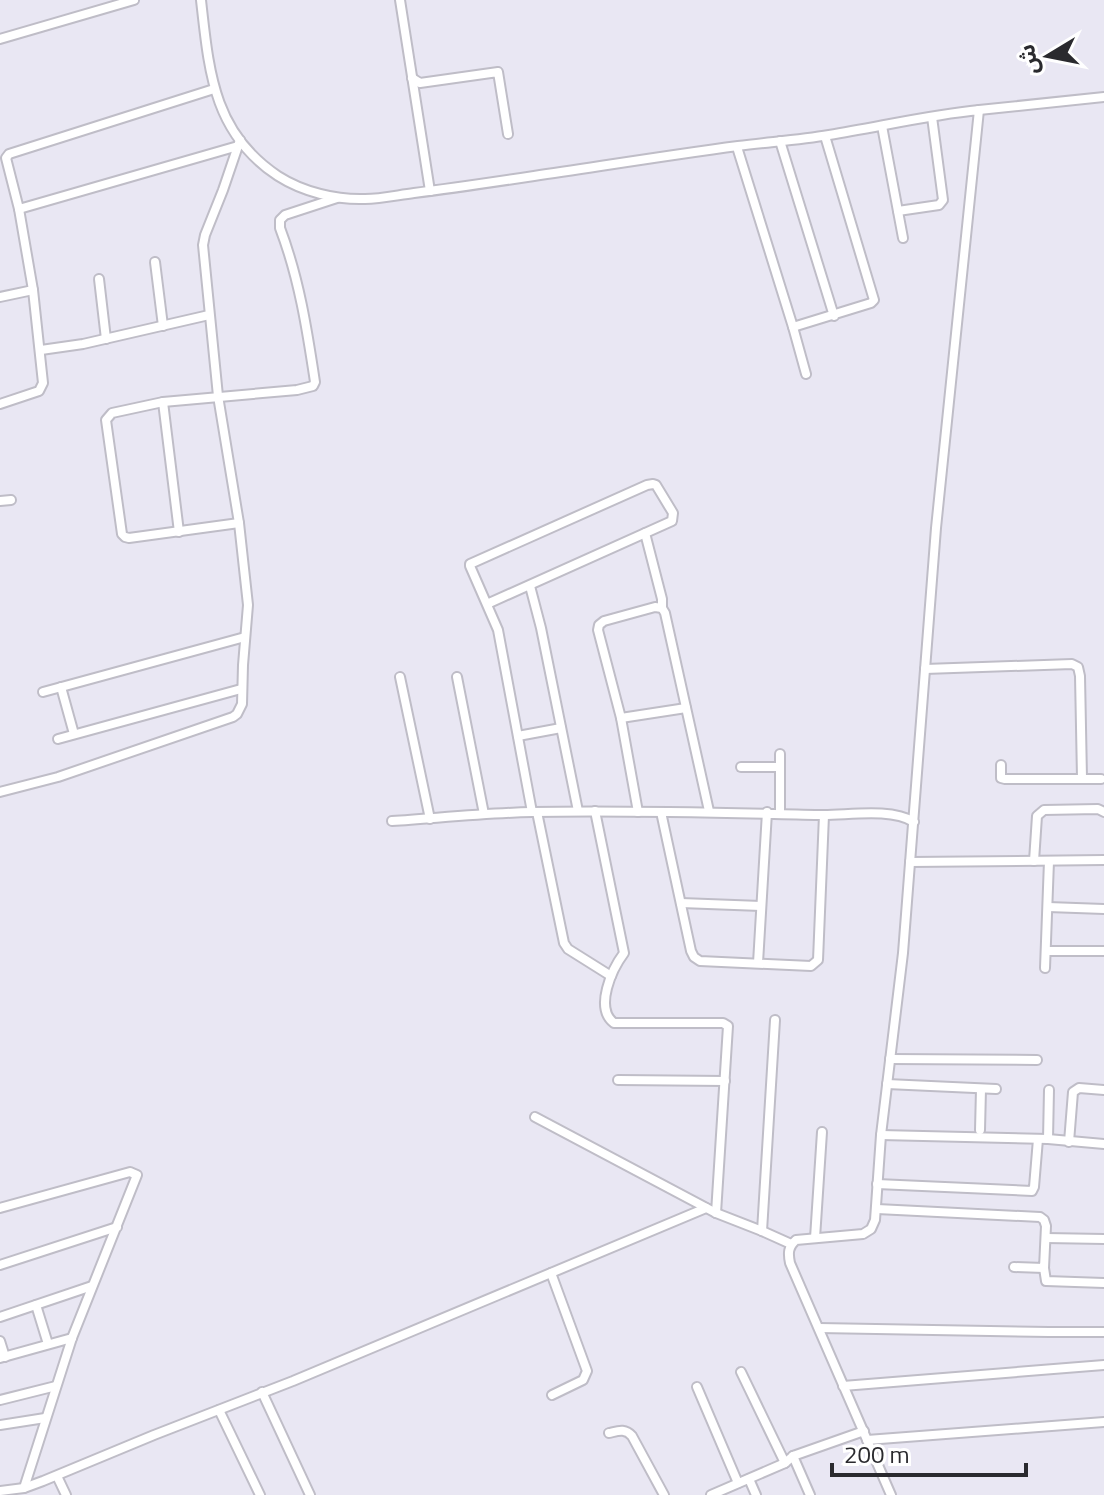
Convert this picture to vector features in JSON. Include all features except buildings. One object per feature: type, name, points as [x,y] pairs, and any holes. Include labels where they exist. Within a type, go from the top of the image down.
[{"type":"street","points":[[0,39],[134,0]]},
{"type":"street","points":[[201,0],[214,89],[239,143],[278,176],[294,185],[338,198],[367,199],[430,191],[825,136],[979,110],[1104,97]]},
{"type":"street","points":[[400,0],[430,191]]},
{"type":"street","points":[[412,78],[420,83],[498,72],[508,134]]},
{"type":"street","points":[[0,404],[39,391],[42,387],[41,350],[33,290],[19,209],[6,158],[9,154],[214,89]]},
{"type":"street","points":[[891,1495],[788,1253],[791,1244],[802,1239],[863,1234],[871,1229],[877,1209],[881,1135],[903,953],[936,528],[979,110]]},
{"type":"street","points":[[898,211],[943,202],[932,117]]},
{"type":"street","points":[[882,126],[903,238]]},
{"type":"street","points":[[793,327],[834,316],[871,303],[874,299],[825,136]]},
{"type":"street","points":[[780,141],[834,316]]},
{"type":"street","points":[[19,209],[239,143]]},
{"type":"street","points":[[0,792],[58,777],[233,717],[242,704],[248,605],[239,523],[218,396],[203,245],[239,143]]},
{"type":"street","points":[[737,147],[806,374]]},
{"type":"street","points":[[239,523],[125,537],[122,534],[106,420],[112,413],[163,402],[304,389],[314,385],[305,316],[280,220],[285,215],[338,198]]},
{"type":"street","points":[[155,262],[163,326]]},
{"type":"street","points":[[99,279],[106,339]]},
{"type":"street","points":[[0,297],[33,290]]},
{"type":"street","points":[[41,350],[106,339],[209,315]]},
{"type":"street","points":[[163,402],[179,532]]},
{"type":"street","points":[[487,604],[672,521],[673,513],[654,484],[472,562],[470,566],[498,630],[564,943],[568,949],[611,976]]},
{"type":"street","points":[[0,501],[11,500]]},
{"type":"street","points":[[645,533],[709,811]]},
{"type":"street","points":[[530,586],[578,811]]},
{"type":"street","points":[[638,812],[621,718],[598,630],[604,621],[655,607],[662,608]]},
{"type":"street","points":[[43,692],[245,637]]},
{"type":"street","points":[[925,669],[1072,664],[1078,667],[1082,778]]},
{"type":"street","points":[[400,677],[430,819]]},
{"type":"street","points":[[457,677],[484,814]]},
{"type":"street","points":[[61,687],[74,734]]},
{"type":"street","points":[[58,739],[241,689]]},
{"type":"street","points":[[621,718],[686,708]]},
{"type":"street","points":[[518,736],[561,728]]},
{"type":"street","points":[[780,754],[780,813]]},
{"type":"street","points":[[1001,765],[1000,775],[1005,779],[1101,779]]},
{"type":"street","points":[[741,767],[780,767]]},
{"type":"street","points":[[1034,861],[1037,816],[1040,812],[1098,809],[1104,812]]},
{"type":"street","points":[[595,811],[624,953],[611,976],[605,1013],[614,1023],[723,1023],[728,1026],[716,1213]]},
{"type":"street","points":[[392,821],[534,812],[709,811],[888,814],[900,815],[914,822]]},
{"type":"street","points":[[661,812],[694,957],[700,961],[811,966],[818,960],[824,815]]},
{"type":"street","points":[[758,963],[767,812]]},
{"type":"street","points":[[910,862],[1104,860]]},
{"type":"street","points":[[1045,968],[1049,861]]},
{"type":"street","points":[[681,903],[761,906]]},
{"type":"street","points":[[1048,907],[1104,909]]},
{"type":"street","points":[[1046,951],[1104,951]]},
{"type":"street","points":[[762,1231],[775,1020]]},
{"type":"street","points":[[890,1059],[1037,1060]]},
{"type":"street","points":[[618,1080],[725,1081]]},
{"type":"street","points":[[887,1084],[996,1089]]},
{"type":"street","points":[[980,1130],[981,1089]]},
{"type":"street","points":[[1069,1142],[1075,1089],[1104,1090]]},
{"type":"street","points":[[1048,1139],[1049,1090]]},
{"type":"street","points":[[535,1117],[716,1213],[791,1244]]},
{"type":"street","points":[[815,1238],[822,1132]]},
{"type":"street","points":[[881,1135],[1048,1139],[1104,1144]]},
{"type":"street","points":[[877,1184],[1032,1191],[1038,1139]]},
{"type":"street","points":[[0,1208],[102,1179],[135,1172],[137,1175],[72,1338],[24,1488]]},
{"type":"street","points":[[0,1491],[24,1488],[57,1476],[706,1208]]},
{"type":"street","points":[[877,1209],[1040,1217],[1044,1220],[1046,1238],[1046,1281],[1104,1283]]},
{"type":"street","points":[[0,1265],[117,1227]]},
{"type":"street","points":[[1046,1238],[1104,1239]]},
{"type":"street","points":[[1014,1267],[1044,1268]]},
{"type":"street","points":[[551,1273],[587,1371],[583,1380],[552,1395]]},
{"type":"street","points":[[0,1317],[92,1286]]},
{"type":"street","points":[[36,1305],[48,1344]]},
{"type":"street","points":[[819,1328],[1104,1332]]},
{"type":"street","points":[[0,1341],[3,1358],[72,1338]]},
{"type":"street","points":[[843,1386],[1104,1365]]},
{"type":"street","points":[[741,1372],[785,1463]]},
{"type":"street","points":[[0,1400],[56,1386]]},
{"type":"street","points":[[697,1387],[738,1483]]},
{"type":"street","points":[[262,1392],[310,1495]]},
{"type":"street","points":[[219,1410],[260,1495]]},
{"type":"street","points":[[0,1425],[45,1418]]},
{"type":"street","points":[[711,1495],[785,1463],[793,1456],[866,1436],[1104,1422]]},
{"type":"street","points":[[609,1433],[623,1430],[632,1436],[664,1495]]},
{"type":"street","points":[[793,1456],[810,1495]]},
{"type":"street","points":[[57,1476],[66,1495]]},
{"type":"street","points":[[749,1479],[756,1495]]}]
